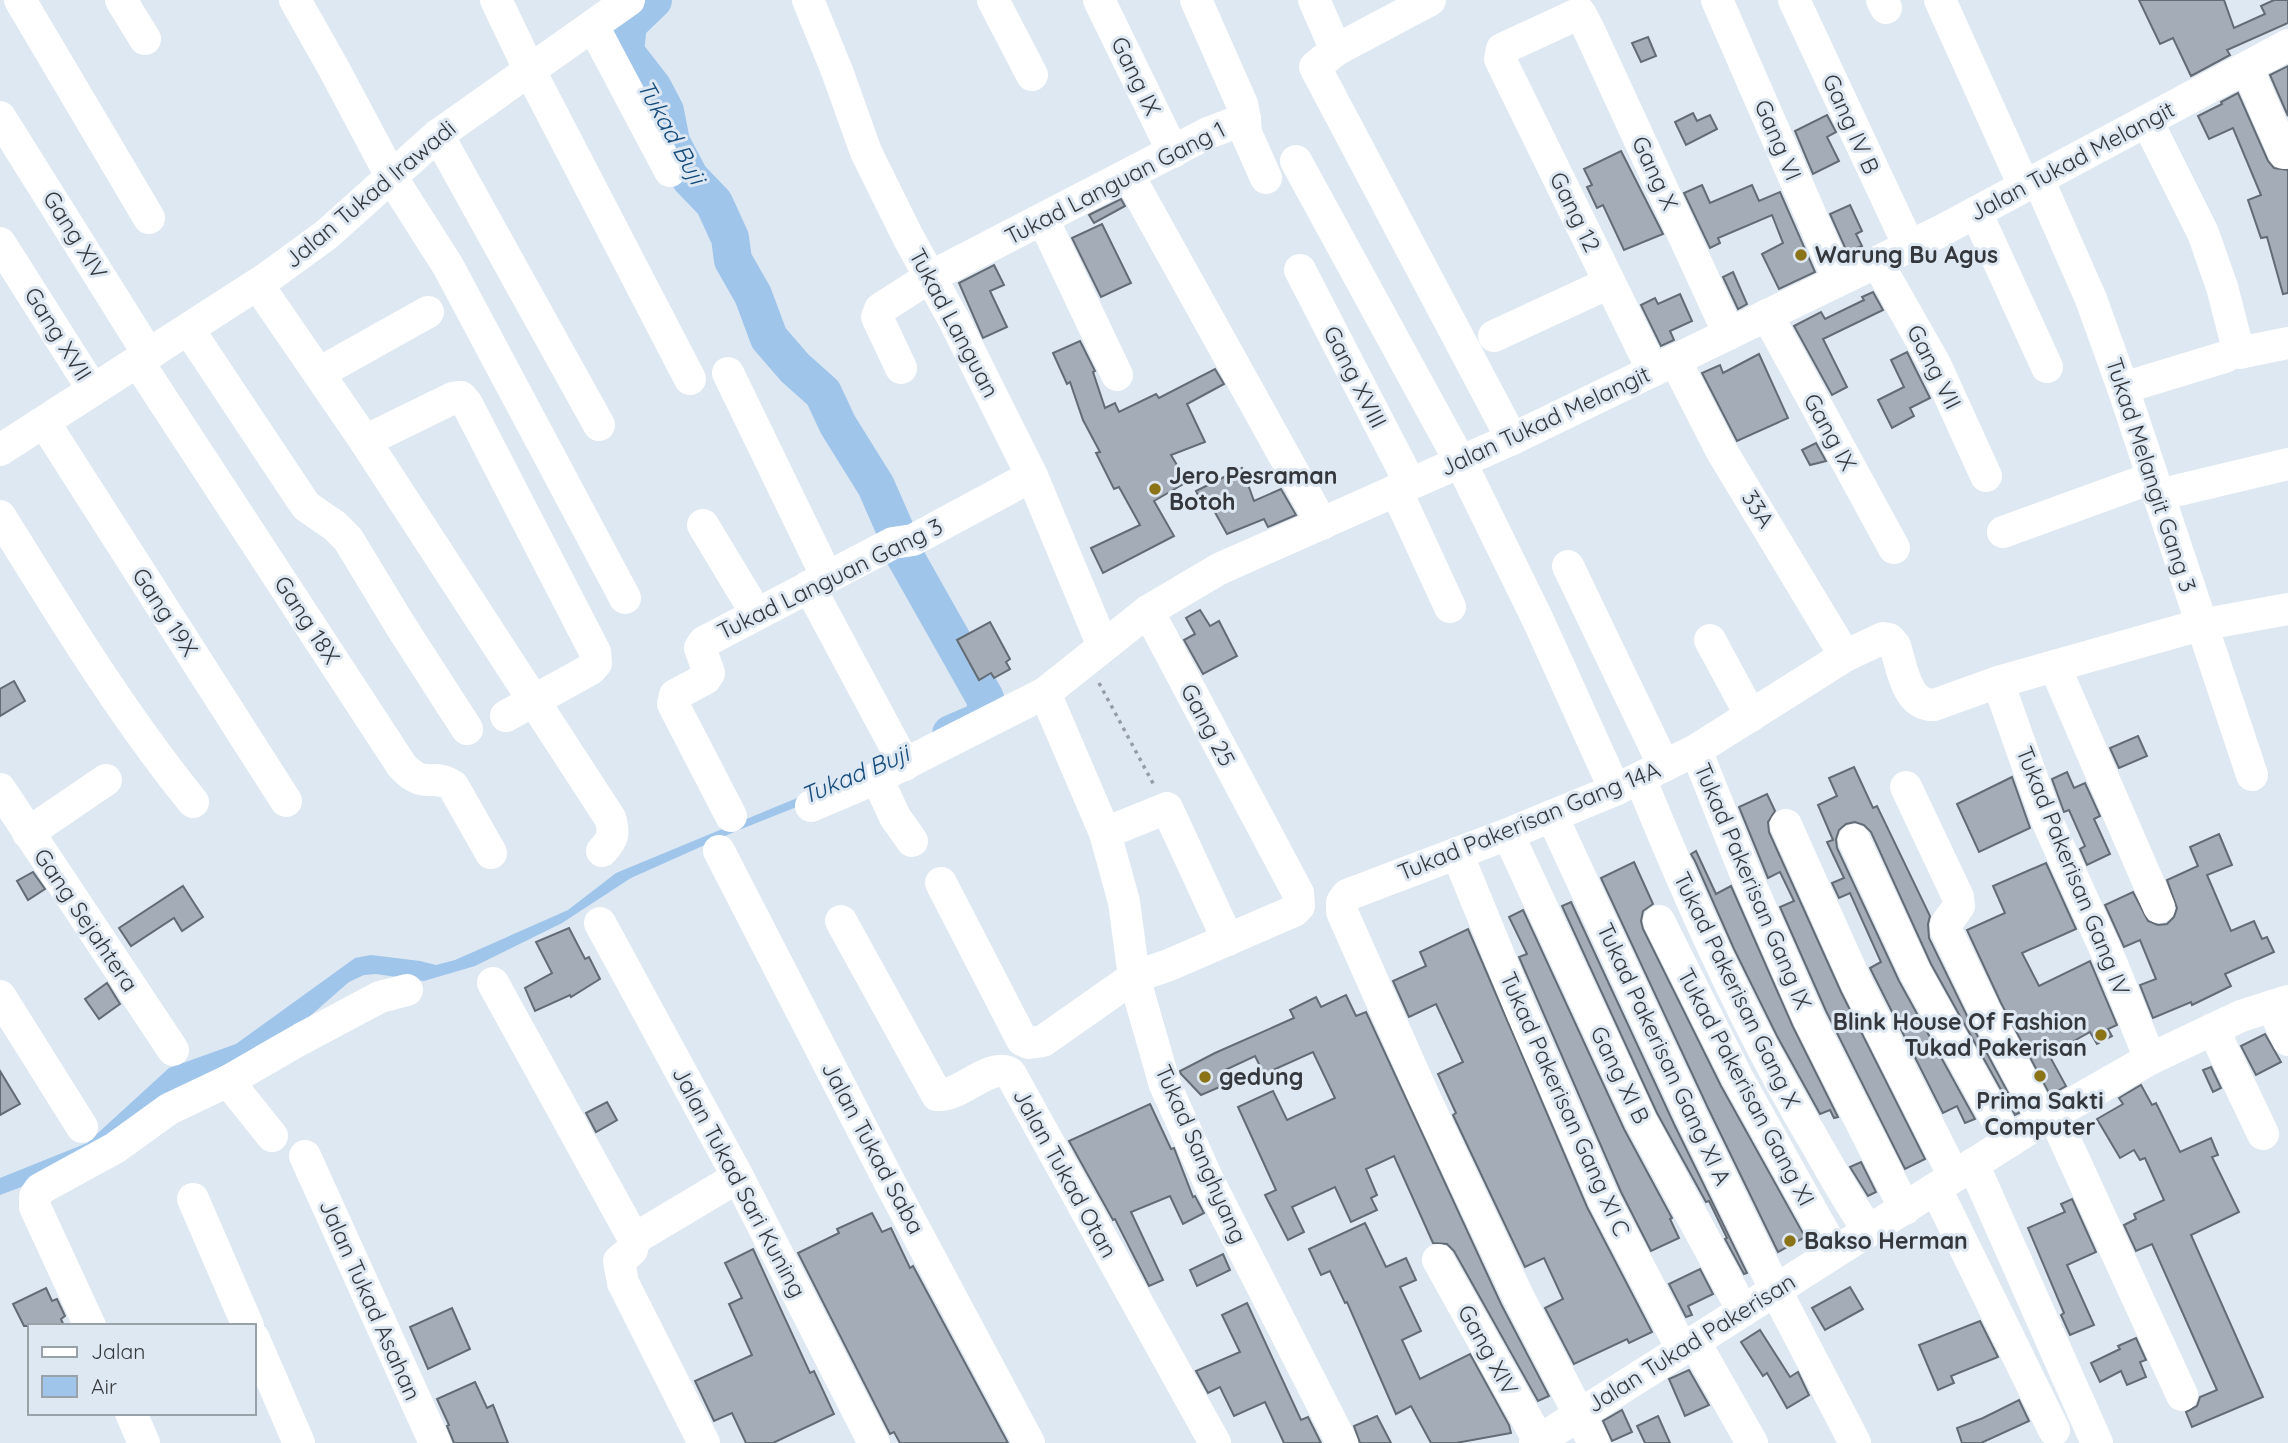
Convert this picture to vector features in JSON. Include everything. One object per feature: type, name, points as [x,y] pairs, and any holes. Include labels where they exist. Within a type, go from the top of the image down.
[{"type":"street","points":[[20,0],[149,218]]},
{"type":"street","points":[[121,0],[145,39]]},
{"type":"street","points":[[295,0],[392,178],[448,266],[625,598]]},
{"type":"street","points":[[496,0],[690,379]]},
{"type":"street","name":"Jalan Tukad Irawadi","points":[[0,450],[258,285],[326,235],[438,135],[629,0]]},
{"type":"street","name":"Tukad Languan","points":[[808,0],[866,152],[1032,476],[1095,653]]},
{"type":"street","points":[[993,0],[1032,75]]},
{"type":"street","name":"Gang IX","points":[[1099,0],[1173,152]]},
{"type":"street","points":[[1196,0],[1242,104],[1245,119]]},
{"type":"street","points":[[1314,0],[1326,58],[1512,439]]},
{"type":"street","name":"Gang VI","points":[[1717,0],[1839,280]]},
{"type":"street","name":"Gang IV B","points":[[1794,0],[1909,246]]},
{"type":"street","name":"Tukad Melangit Gang 3","points":[[1940,0],[2091,299],[2252,775]]},
{"type":"street","points":[[1326,58],[1424,1]]},
{"type":"street","name":"Gang 12","points":[[1580,13],[1509,46],[1499,53],[1500,59],[1609,282],[1664,365]]},
{"type":"street","name":"Gang X","points":[[1580,13],[1729,334]]},
{"type":"street","points":[[593,26],[670,171]]},
{"type":"street","name":"Jalan Tukad Melangit","points":[[811,806],[895,763],[1045,693],[1148,611],[1219,569],[1461,463],[1767,316],[1976,212],[2288,45]]},
{"type":"street","points":[[2247,68],[2284,153]]},
{"type":"street","name":"Gang XIV","points":[[0,117],[143,359]]},
{"type":"street","name":"Tukad Languan Gang 1","points":[[901,368],[877,317],[880,309],[930,277],[1208,134],[1245,119],[1247,133],[1266,178]]},
{"type":"street","points":[[2147,121],[2203,233],[2222,287],[2239,352],[2288,343]]},
{"type":"street","points":[[438,135],[599,425]]},
{"type":"street","points":[[1296,161],[1461,463],[1538,620],[1640,778]]},
{"type":"street","points":[[1129,176],[1322,524]]},
{"type":"street","points":[[1976,212],[2047,366]]},
{"type":"street","points":[[1043,219],[1116,375]]},
{"type":"street","name":"Gang XVII","points":[[0,243],[93,390]]},
{"type":"street","name":"Gang VII","points":[[1877,262],[1936,366],[1986,475]]},
{"type":"street","name":"Gang XVIII","points":[[1300,270],[1403,487],[1450,607]]},
{"type":"street","points":[[1494,336],[1609,282]]},
{"type":"street","points":[[258,285],[365,441],[610,818],[614,831],[612,841],[602,851]]},
{"type":"street","points":[[320,373],[428,312]]},
{"type":"street","name":"Gang IX","points":[[1767,316],[1894,548]]},
{"type":"street","points":[[189,330],[306,506],[335,526],[348,540],[467,729]]},
{"type":"street","points":[[2123,388],[2225,357]]},
{"type":"street","name":"Gang 18X","points":[[143,359],[402,766],[419,780],[447,781],[453,786],[491,852]]},
{"type":"street","name":"33A","points":[[1664,365],[1721,450],[1845,656]]},
{"type":"street","points":[[728,373],[895,763],[895,817],[912,841]]},
{"type":"street","points":[[365,441],[453,398],[461,397],[595,652],[596,663],[591,669],[506,716]]},
{"type":"street","name":"Gang 19X","points":[[44,422],[286,801]]},
{"type":"street","points":[[2003,531],[2155,486],[2288,464]]},
{"type":"street","name":"Tukad Languan Gang 3","points":[[731,816],[674,709],[672,699],[705,679],[709,673],[700,648],[704,642],[756,613],[1032,476]]},
{"type":"street","points":[[0,516],[104,681],[155,756],[192,802]]},
{"type":"street","points":[[703,525],[756,613]]},
{"type":"street","points":[[1568,566],[1640,778]]},
{"type":"street","name":"Tukad Pakerisan Gang 14A","points":[[1580,1413],[1500,1258],[1423,1094],[1342,912],[1342,902],[1347,895],[1508,834],[1640,778],[1696,750],[1845,656],[1883,638],[1889,639],[1895,646],[1914,698],[1926,705],[1934,705],[1998,682],[2200,625],[2288,609]]},
{"type":"street","name":"Gang 25","points":[[1148,611],[1298,893],[1299,906],[1294,911],[1228,940]]},
{"type":"street","points":[[1710,640],[1751,716]]},
{"type":"street","points":[[2055,667],[2159,907]]},
{"type":"street","name":"Tukad Pakerisan Gang IV","points":[[1998,682],[2048,823],[2111,962],[2150,1059]]},
{"type":"street","name":"Tukad Sanghyang","points":[[1045,693],[1105,833],[1124,902],[1134,977],[1165,1085],[1209,1182],[1342,1443]]},
{"type":"street","name":"Tukad Pakerisan Gang IX","points":[[1696,750],[1809,1019],[1905,1209]]},
{"type":"street","name":"Tukad Pakerisan Gang X","points":[[1640,778],[1675,865],[1748,1022],[1838,1182],[1870,1231]]},
{"type":"street","points":[[28,833],[106,780]]},
{"type":"street","points":[[1906,787],[1958,897],[1959,906],[1946,924],[1946,930],[1985,1011],[2048,1117],[2182,1395]]},
{"type":"street","name":"Gang Sejahtera","points":[[0,789],[173,1050]]},
{"type":"street","points":[[941,883],[1022,1040],[1029,1043],[1043,1041],[1134,977],[1228,940],[1167,808],[1105,833]]},
{"type":"street","name":"Tukad Pakerisan Gang XI A","points":[[1552,816],[1691,1116],[1776,1291],[1855,1443]]},
{"type":"street","points":[[1786,825],[1857,984],[1954,1176],[2091,1429]]},
{"type":"street","name":"Gang XI B","points":[[1508,834],[1641,1121],[1743,1311]]},
{"type":"street","points":[[1854,839],[1915,972],[2009,1142]]},
{"type":"street","name":"Jalan Tukad Saba","points":[[719,851],[890,1183],[1029,1443]]},
{"type":"street","name":"Tukad Pakerisan Gang XI C","points":[[1457,853],[1599,1189],[1688,1345],[1728,1398],[1752,1443]]},
{"type":"street","name":"Jalan Tukad Otan","points":[[841,921],[937,1095],[947,1096],[993,1072],[1003,1070],[1010,1073],[1214,1443]]},
{"type":"street","name":"Tukad Pakerisan Gang XI","points":[[1659,921],[1737,1077],[1834,1251]]},
{"type":"street","name":"Jalan Tukad Sari Kuning","points":[[600,923],[738,1177],[874,1443]]},
{"type":"street","points":[[493,983],[634,1239],[632,1250],[619,1261],[620,1274],[705,1443]]},
{"type":"street","points":[[89,1324],[35,1207],[35,1196],[40,1189],[116,1148],[169,1109],[228,1082],[380,997],[407,990]]},
{"type":"street","points":[[0,996],[82,1126]]},
{"type":"street","points":[[2280,1003],[2288,1040]]},
{"type":"street","name":"Jalan Tukad Pakerisan","points":[[1537,1442],[2048,1117],[2150,1059],[2213,1029],[2280,1003]]},
{"type":"street","points":[[2213,1029],[2263,1134]]},
{"type":"street","points":[[228,1082],[272,1136]]},
{"type":"street","name":"Jalan Tukad Asahan","points":[[305,1156],[435,1443]]},
{"type":"street","points":[[1954,1176],[2056,1437]]},
{"type":"street","points":[[634,1239],[738,1177]]},
{"type":"street","points":[[193,1199],[247,1324]]},
{"type":"street","name":"Gang XIV","points":[[1438,1260],[1537,1442]]},
{"type":"street","points":[[256,1344],[299,1443]]},
{"type":"street","points":[[1580,1413],[1594,1443]]},
{"type":"street","points":[[132,1415],[144,1443]]},
{"type":"street","points":[[2056,1437],[2058,1424],[2091,1429]]},
{"type":"path","points":[[1095,653],[1167,808]]},
{"type":"water","points":[[857,783],[734,832],[631,878],[562,923],[475,966],[424,981],[376,974],[364,975],[349,982],[310,1016],[260,1053],[40,1180],[0,1195],[0,1178],[87,1143],[169,1068],[236,1044],[355,958],[371,955],[436,965],[455,960],[568,910],[616,873],[819,789]]},
{"type":"building","points":[[2139,0],[2224,0],[2234,28],[2265,14],[2261,6],[2274,0],[2288,0],[2288,23],[2227,50],[2230,55],[2191,76],[2173,38],[2160,44]]},
{"type":"building","points":[[1648,37],[1656,56],[1641,62],[1632,43]]},
{"type":"building","points":[[2288,66],[2288,116],[2270,75]]},
{"type":"building","points":[[2238,93],[2268,161],[2274,168],[2288,170],[2288,293],[2283,294],[2267,237],[2261,238],[2248,200],[2261,195],[2233,128],[2209,139],[2198,116]]},
{"type":"building","points":[[1693,113],[1697,121],[1710,115],[1717,129],[1686,145],[1675,122]]},
{"type":"building","points":[[1827,115],[1836,132],[1827,137],[1839,161],[1813,174],[1795,131]]},
{"type":"building","points":[[1621,151],[1663,234],[1624,250],[1603,205],[1597,208],[1587,187],[1592,185],[1584,169]]},
{"type":"building","points":[[1702,185],[1710,203],[1752,185],[1759,201],[1780,192],[1815,272],[1779,289],[1762,254],[1783,243],[1772,215],[1718,238],[1720,243],[1710,248],[1684,193]]},
{"type":"building","points":[[1121,199],[1125,206],[1094,223],[1089,215]]},
{"type":"building","points":[[1850,205],[1862,231],[1856,234],[1862,246],[1847,252],[1830,214]]},
{"type":"building","points":[[1102,224],[1131,283],[1101,297],[1072,238]]},
{"type":"building","points":[[994,265],[1004,285],[990,291],[1007,327],[983,338],[959,283]]},
{"type":"building","points":[[1733,272],[1747,304],[1738,309],[1723,277]]},
{"type":"building","points":[[1873,292],[1883,310],[1823,339],[1847,387],[1832,395],[1794,326],[1821,312],[1825,319],[1864,300],[1862,297]]},
{"type":"building","points":[[1680,294],[1692,321],[1670,331],[1674,340],[1661,346],[1641,305],[1655,298],[1658,304]]},
{"type":"building","points":[[1080,341],[1095,371],[1093,372],[1105,408],[1115,403],[1119,412],[1156,394],[1159,398],[1215,369],[1224,384],[1187,404],[1205,442],[1171,455],[1187,482],[1154,501],[1174,536],[1103,573],[1091,548],[1140,525],[1119,487],[1114,489],[1096,453],[1100,452],[1083,420],[1070,382],[1067,384],[1053,353]]},
{"type":"building","points":[[1907,352],[1930,398],[1910,408],[1914,416],[1892,428],[1878,400],[1904,387],[1891,360]]},
{"type":"building","points":[[1759,354],[1788,418],[1737,441],[1702,373],[1720,365],[1723,373]]},
{"type":"building","points":[[1816,443],[1826,461],[1810,465],[1802,450]]},
{"type":"building","points":[[1242,468],[1254,501],[1281,489],[1296,515],[1268,527],[1264,519],[1227,534],[1212,507],[1206,511],[1196,491]]},
{"type":"building","points":[[1200,610],[1210,626],[1219,621],[1237,656],[1203,674],[1184,640],[1195,634],[1186,618]]},
{"type":"building","points":[[990,622],[1010,659],[1006,662],[1010,669],[994,678],[991,673],[979,680],[957,640]]},
{"type":"building","points":[[14,681],[25,701],[0,716],[0,689]]},
{"type":"building","points":[[2138,736],[2147,756],[2119,768],[2110,748]]},
{"type":"building","points":[[1854,767],[1873,808],[1877,806],[1930,916],[1929,938],[2019,1113],[2015,1115],[1931,964],[1871,832],[1864,825],[1855,822],[1846,824],[1839,830],[1837,848],[1899,981],[1975,1119],[1965,1123],[1957,1106],[1943,1113],[1870,968],[1881,962],[1850,893],[1839,898],[1832,883],[1844,878],[1827,842],[1833,840],[1818,805],[1837,796],[1829,778]]},
{"type":"building","points":[[2067,772],[2074,788],[2085,783],[2100,816],[2094,819],[2110,854],[2087,865],[2080,849],[2085,846],[2069,810],[2064,812],[2052,779]]},
{"type":"building","points":[[2012,777],[2030,828],[1979,852],[1957,804]]},
{"type":"building","points":[[1767,794],[1775,811],[1768,822],[1769,832],[1841,992],[1925,1159],[1905,1169],[1826,1011],[1780,907],[1794,901],[1780,872],[1768,878],[1739,807]]},
{"type":"building","points":[[2219,834],[2232,865],[2207,875],[2231,931],[2254,921],[2262,939],[2267,937],[2274,952],[2225,974],[2231,986],[2192,1005],[2191,1002],[2153,1018],[2140,985],[2156,979],[2140,940],[2124,947],[2105,905],[2133,892],[2148,921],[2158,925],[2167,924],[2174,917],[2177,908],[2167,880],[2198,866],[2190,847]]},
{"type":"building","points":[[1696,851],[1716,894],[1731,886],[1793,1027],[1838,1117],[1834,1118],[1830,1110],[1820,1114],[1777,1036],[1691,854]]},
{"type":"building","points":[[1634,862],[1653,904],[1643,911],[1643,929],[1721,1086],[1805,1237],[1778,1252],[1601,878]]},
{"type":"building","points":[[2046,863],[2076,929],[2022,953],[2039,986],[2090,961],[2117,1025],[2108,1029],[2112,1036],[2097,1044],[2090,1032],[2049,1055],[2066,1086],[2050,1095],[2001,1003],[1967,930],[2005,913],[1993,886]]},
{"type":"building","points":[[33,872],[45,889],[28,900],[17,881]]},
{"type":"building","points":[[183,886],[203,917],[182,931],[174,918],[131,946],[119,928]]},
{"type":"building","points":[[1571,902],[1747,1273],[1744,1274],[1709,1201],[1706,1202],[1657,1113],[1562,906]]},
{"type":"building","points":[[1523,910],[1624,1129],[1672,1218],[1670,1219],[1679,1238],[1651,1251],[1621,1192],[1519,957],[1527,954],[1509,917]]},
{"type":"building","points":[[569,928],[585,959],[589,957],[600,979],[571,997],[570,995],[535,1011],[525,988],[552,973],[536,942]]},
{"type":"building","points":[[1468,929],[1587,1207],[1652,1332],[1629,1343],[1627,1339],[1574,1364],[1545,1308],[1563,1299],[1544,1258],[1525,1267],[1453,1115],[1456,1113],[1438,1074],[1463,1062],[1436,1004],[1409,1017],[1393,981],[1426,966],[1420,952]]},
{"type":"building","points":[[107,983],[120,1004],[99,1019],[85,999]]},
{"type":"building","points":[[1346,995],[1356,1016],[1366,1012],[1501,1304],[1549,1396],[1538,1401],[1454,1251],[1447,1244],[1433,1243],[1394,1156],[1366,1169],[1377,1195],[1371,1198],[1377,1210],[1351,1222],[1335,1187],[1292,1207],[1304,1232],[1288,1240],[1265,1195],[1276,1190],[1238,1107],[1273,1091],[1287,1120],[1335,1098],[1313,1052],[1264,1074],[1255,1056],[1223,1071],[1229,1083],[1201,1095],[1181,1074],[1180,1071],[1215,1053],[1294,1018],[1290,1010],[1316,997],[1321,1007]]},
{"type":"building","points":[[2265,1034],[2281,1062],[2256,1075],[2241,1046]]},
{"type":"building","points":[[2211,1067],[2221,1088],[2213,1092],[2203,1070]]},
{"type":"building","points":[[0,1071],[20,1104],[0,1115]]},
{"type":"building","points":[[2141,1085],[2152,1105],[2156,1103],[2180,1152],[2211,1138],[2218,1155],[2212,1157],[2239,1212],[2191,1235],[2263,1397],[2192,1427],[2186,1412],[2197,1406],[2200,1397],[2217,1390],[2152,1244],[2136,1251],[2124,1225],[2136,1219],[2134,1214],[2164,1200],[2145,1158],[2140,1160],[2134,1150],[2120,1158],[2097,1119],[2123,1104],[2119,1098]]},
{"type":"building","points":[[607,1102],[617,1120],[596,1132],[586,1113]]},
{"type":"building","points":[[1150,1104],[1171,1149],[1174,1148],[1193,1197],[1195,1196],[1204,1213],[1183,1224],[1170,1196],[1131,1212],[1163,1280],[1149,1286],[1115,1219],[1113,1220],[1069,1141]]},
{"type":"building","points":[[1861,1162],[1876,1192],[1868,1196],[1850,1167]]},
{"type":"building","points":[[2072,1199],[2096,1252],[2067,1265],[2094,1325],[2070,1335],[2061,1315],[2064,1313],[2028,1228],[2065,1212],[2061,1204]]},
{"type":"building","points":[[872,1213],[882,1232],[891,1228],[910,1268],[913,1266],[1008,1443],[900,1443],[894,1432],[890,1434],[798,1253],[839,1233],[837,1229]]},
{"type":"building","points":[[1365,1223],[1386,1267],[1406,1258],[1416,1280],[1400,1287],[1421,1331],[1402,1340],[1420,1379],[1470,1354],[1511,1433],[1456,1443],[1431,1443],[1411,1406],[1396,1414],[1347,1302],[1345,1303],[1330,1271],[1321,1275],[1309,1249]]},
{"type":"building","points":[[753,1249],[810,1373],[814,1371],[834,1414],[773,1443],[746,1443],[732,1413],[714,1421],[695,1381],[752,1355],[729,1304],[742,1298],[725,1263]]},
{"type":"building","points":[[1223,1254],[1230,1270],[1197,1286],[1190,1270]]},
{"type":"building","points":[[1700,1269],[1713,1294],[1688,1306],[1692,1315],[1686,1317],[1669,1284]]},
{"type":"building","points":[[1850,1287],[1863,1309],[1825,1330],[1812,1308]]},
{"type":"building","points":[[46,1288],[52,1301],[57,1299],[65,1316],[61,1319],[63,1324],[24,1326],[13,1304]]},
{"type":"building","points":[[1247,1303],[1301,1420],[1308,1417],[1321,1443],[1284,1443],[1265,1402],[1234,1416],[1220,1387],[1208,1393],[1196,1371],[1240,1352],[1222,1315]]},
{"type":"building","points":[[452,1308],[470,1349],[428,1369],[410,1327]]},
{"type":"building","points":[[1980,1321],[1998,1357],[1951,1376],[1954,1383],[1938,1390],[1919,1345]]},
{"type":"building","points":[[1760,1330],[1790,1377],[1798,1372],[1809,1395],[1787,1408],[1767,1373],[1763,1376],[1741,1342]]},
{"type":"building","points":[[2136,1338],[2146,1360],[2140,1362],[2146,1377],[2127,1385],[2121,1371],[2100,1382],[2091,1363]]},
{"type":"building","points":[[1689,1370],[1709,1405],[1685,1416],[1669,1379]]},
{"type":"building","points":[[475,1382],[487,1408],[493,1405],[508,1443],[454,1443],[437,1399]]},
{"type":"building","points":[[2019,1400],[2029,1421],[1981,1443],[1962,1443],[1957,1428]]},
{"type":"building","points":[[1622,1410],[1632,1432],[1612,1441],[1603,1421]]},
{"type":"building","points":[[1377,1416],[1391,1443],[1360,1443],[1354,1426]]},
{"type":"building","points":[[1658,1416],[1670,1443],[1645,1443],[1637,1426]]},
{"type":"waterway","name":"Tukad Buji","points":[[653,0],[628,24],[625,52],[653,88],[665,111],[671,142],[690,178],[714,203],[730,238],[733,260],[753,295],[769,338],[795,368],[823,393],[838,425],[876,486],[902,551],[985,698],[988,718],[951,734]]},
{"type":"place","name":"Warung Bu Agus","points":[[1801,255]]},
{"type":"place","name":"Jero Pesraman Botoh","points":[[1155,489]]},
{"type":"place","name":"Blink House Of Fashion Tukad Pakerisan","points":[[2101,1035]]},
{"type":"place","name":"Prima Sakti Computer","points":[[2040,1076]]},
{"type":"place","name":"gedung","points":[[1205,1077]]},
{"type":"place","name":"Bakso Herman","points":[[1790,1241]]}]
